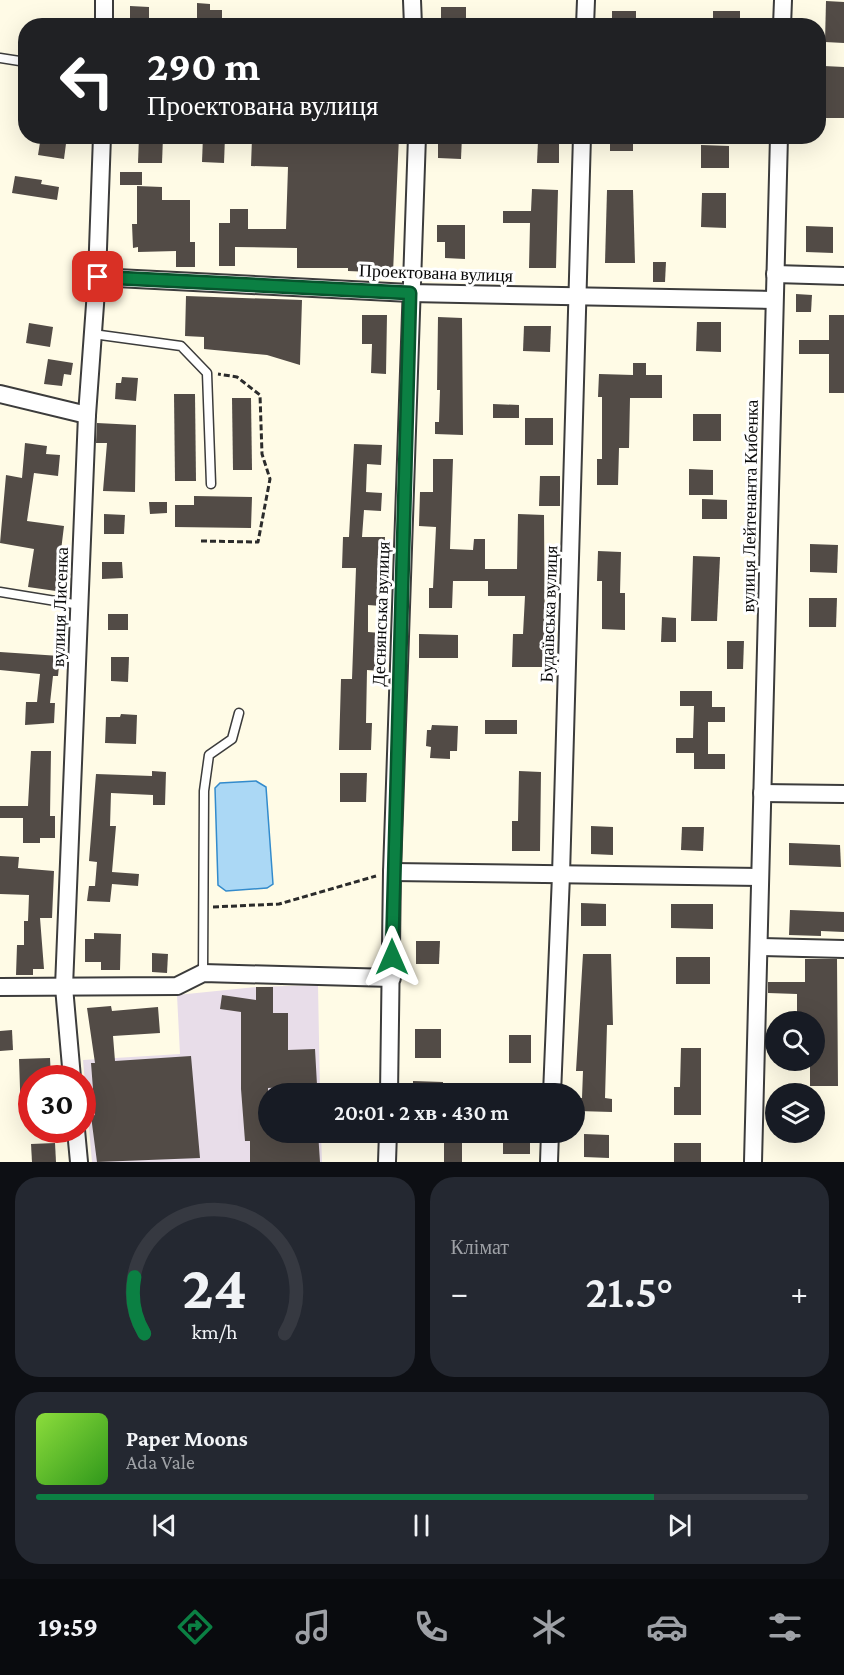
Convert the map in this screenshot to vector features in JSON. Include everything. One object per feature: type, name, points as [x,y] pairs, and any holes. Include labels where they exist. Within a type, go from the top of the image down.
[{"type":"street","points":[[104,0],[104,18]]},
{"type":"street","points":[[412,0],[413,18]]},
{"type":"street","points":[[585,0],[585,18]]},
{"type":"street","points":[[782,18],[783,0]]},
{"type":"street","name":"вулиця Лисенка","points":[[71,1065],[64,987],[87,415],[98,277],[102,144]]},
{"type":"street","name":"Деснянська вулиця","points":[[389,1083],[392,872],[417,144]]},
{"type":"street","name":"Будаївська вулиця","points":[[552,1083],[561,875],[582,144]]},
{"type":"street","name":"вулиця Лейтенанта Кибенка","points":[[759,947],[779,144]]},
{"type":"street","points":[[775,273],[844,276]]},
{"type":"street","name":"Проектована вулиця","points":[[98,277],[410,293],[774,300]]},
{"type":"street","points":[[0,394],[87,415]]},
{"type":"street","points":[[762,793],[844,794]]},
{"type":"street","points":[[392,872],[760,877]]},
{"type":"street","points":[[753,1162],[759,947],[844,949]]},
{"type":"street","points":[[0,987],[177,986],[203,973],[392,978]]},
{"type":"street","points":[[77,1143],[79,1162]]},
{"type":"street","points":[[387,1162],[388,1143]]},
{"type":"street","points":[[549,1162],[550,1143]]},
{"type":"lane","points":[[0,58],[18,61]]},
{"type":"lane","points":[[93,334],[182,346],[207,373],[211,484]]},
{"type":"lane","points":[[0,592],[80,605]]},
{"type":"lane","points":[[203,973],[204,791],[209,755],[232,738],[239,713]]},
{"type":"path","points":[[201,541],[258,542],[270,479],[262,454],[260,395],[237,377],[207,373]]},
{"type":"path","points":[[203,908],[279,904],[392,872]]},
{"type":"shaded area","points":[[318,985],[320,1083],[258,1083],[258,1143],[321,1143],[322,1162],[92,1162],[90,1143],[96,1143],[96,1065],[83,1065],[83,1060],[180,1054],[177,995],[256,987]]},
{"type":"water","points":[[256,781],[266,787],[273,884],[267,888],[226,891],[218,885],[215,788],[220,783]]},
{"type":"building","points":[[826,1],[844,2],[844,43],[826,42]]},
{"type":"building","points":[[197,3],[210,4],[210,10],[222,10],[222,18],[197,18]]},
{"type":"building","points":[[130,6],[149,7],[149,18],[130,18]]},
{"type":"building","points":[[441,7],[466,7],[466,18],[441,18]]},
{"type":"building","points":[[612,11],[636,11],[636,18],[612,18]]},
{"type":"building","points":[[713,11],[740,11],[740,18],[713,18]]},
{"type":"building","points":[[826,66],[844,67],[844,118],[826,118]]},
{"type":"building","points":[[40,144],[66,144],[64,159],[38,155]]},
{"type":"building","points":[[139,144],[163,144],[162,163],[138,163]]},
{"type":"building","points":[[203,144],[225,144],[224,163],[202,162]]},
{"type":"building","points":[[252,144],[399,144],[393,273],[348,271],[348,268],[297,268],[297,248],[235,247],[235,266],[219,266],[219,223],[230,223],[230,209],[248,209],[248,229],[286,229],[288,167],[251,166]]},
{"type":"building","points":[[438,144],[462,144],[461,159],[438,158]]},
{"type":"building","points":[[538,144],[559,144],[559,163],[537,163]]},
{"type":"building","points":[[610,144],[633,144],[633,151],[610,151]]},
{"type":"building","points":[[701,145],[729,146],[729,168],[701,168]]},
{"type":"building","points":[[120,172],[142,172],[142,185],[120,185]]},
{"type":"building","points":[[15,176],[42,180],[41,184],[59,187],[57,200],[12,193]]},
{"type":"building","points":[[137,186],[162,187],[162,200],[190,200],[190,242],[195,242],[195,267],[176,267],[176,251],[138,252],[138,247],[133,248],[132,224],[137,224]]},
{"type":"building","points":[[532,189],[558,190],[556,268],[529,268],[530,223],[503,223],[503,211],[531,211]]},
{"type":"building","points":[[607,190],[633,190],[635,263],[605,263]]},
{"type":"building","points":[[702,193],[726,193],[726,228],[701,227]]},
{"type":"building","points":[[437,225],[465,225],[465,259],[445,258],[445,242],[437,242]]},
{"type":"building","points":[[806,226],[833,227],[833,253],[806,252]]},
{"type":"building","points":[[653,262],[666,262],[665,282],[653,282]]},
{"type":"building","points":[[796,294],[812,295],[811,312],[796,312]]},
{"type":"building","points":[[186,296],[302,300],[300,365],[267,355],[204,349],[204,337],[185,336]]},
{"type":"building","points":[[362,315],[387,315],[386,374],[371,373],[372,344],[362,344]]},
{"type":"building","points":[[829,315],[844,315],[844,393],[829,393],[829,354],[799,354],[799,340],[829,340]]},
{"type":"building","points":[[438,317],[462,318],[463,435],[435,434],[435,422],[439,422],[440,390],[437,390]]},
{"type":"building","points":[[697,322],[721,322],[721,352],[696,351]]},
{"type":"building","points":[[29,323],[53,327],[50,347],[26,343]]},
{"type":"building","points":[[524,326],[551,326],[550,352],[523,351]]},
{"type":"building","points":[[48,359],[73,363],[71,375],[64,374],[62,386],[44,384]]},
{"type":"building","points":[[633,363],[646,363],[646,375],[662,375],[662,398],[630,398],[629,448],[619,448],[618,485],[597,485],[597,459],[602,459],[602,397],[598,397],[599,374],[633,375]]},
{"type":"building","points":[[122,377],[138,378],[136,401],[115,399],[116,383],[121,383]]},
{"type":"building","points":[[174,394],[195,394],[196,481],[175,481]]},
{"type":"building","points":[[232,398],[251,398],[252,470],[233,470]]},
{"type":"building","points":[[493,404],[519,405],[519,418],[493,418]]},
{"type":"building","points":[[693,414],[721,414],[721,441],[693,441]]},
{"type":"building","points":[[525,418],[553,418],[553,445],[525,445]]},
{"type":"building","points":[[97,423],[136,425],[135,492],[103,491],[107,443],[96,443]]},
{"type":"building","points":[[25,443],[47,446],[46,454],[60,455],[58,476],[34,473],[27,521],[64,526],[56,591],[28,587],[34,549],[0,543],[6,475],[22,478]]},
{"type":"building","points":[[354,444],[382,445],[381,465],[367,464],[366,492],[382,493],[381,511],[364,510],[362,537],[385,537],[381,606],[368,605],[368,632],[381,633],[381,637],[386,637],[385,655],[381,655],[380,671],[367,670],[366,723],[372,723],[371,750],[339,750],[341,679],[352,679],[356,568],[342,568],[343,537],[349,537]]},
{"type":"building","points":[[433,459],[453,459],[450,549],[473,550],[474,539],[485,539],[485,569],[517,569],[518,514],[544,515],[545,667],[512,667],[513,634],[523,634],[525,596],[488,596],[488,581],[453,581],[452,608],[429,608],[429,588],[433,588],[436,527],[419,526],[420,492],[433,492]]},
{"type":"building","points":[[689,469],[713,470],[713,495],[689,495]]},
{"type":"building","points":[[540,476],[560,476],[560,506],[539,506]]},
{"type":"building","points":[[194,496],[252,497],[251,528],[175,527],[175,505],[194,505]]},
{"type":"building","points":[[702,499],[727,500],[727,519],[702,519]]},
{"type":"building","points":[[149,502],[167,502],[167,513],[150,514]]},
{"type":"building","points":[[104,514],[125,515],[124,534],[104,534]]},
{"type":"building","points":[[810,544],[838,545],[837,573],[810,572]]},
{"type":"building","points":[[598,551],[621,552],[620,593],[625,593],[625,630],[602,629],[602,581],[597,581]]},
{"type":"building","points":[[693,556],[720,557],[717,621],[691,621]]},
{"type":"building","points":[[102,562],[122,562],[123,578],[102,579]]},
{"type":"building","points":[[809,598],[837,598],[836,627],[809,627]]},
{"type":"building","points":[[108,614],[128,614],[128,630],[108,630]]},
{"type":"building","points":[[662,617],[676,618],[676,642],[661,642]]},
{"type":"building","points":[[419,634],[458,635],[458,658],[419,658]]},
{"type":"building","points":[[727,641],[744,641],[743,669],[727,669]]},
{"type":"building","points":[[0,652],[60,656],[58,676],[53,676],[50,703],[55,703],[54,723],[25,725],[26,702],[37,702],[40,674],[0,670]]},
{"type":"building","points":[[111,657],[129,657],[128,682],[111,681]]},
{"type":"building","points":[[680,691],[712,691],[712,707],[725,707],[725,722],[708,722],[708,754],[725,754],[725,769],[694,769],[694,753],[676,753],[676,738],[693,738],[694,706],[680,706]]},
{"type":"building","points":[[121,714],[137,715],[136,744],[105,743],[106,717],[120,717]]},
{"type":"building","points":[[485,720],[517,720],[517,734],[485,734]]},
{"type":"building","points":[[432,725],[458,726],[457,751],[450,751],[450,759],[430,758],[431,747],[426,746],[427,730],[431,730]]},
{"type":"building","points":[[31,751],[51,751],[50,816],[55,816],[55,838],[40,838],[40,843],[23,843],[23,818],[0,818],[0,806],[28,806]]},
{"type":"building","points":[[152,771],[166,772],[165,805],[153,805],[153,795],[111,793],[110,826],[116,826],[112,872],[139,874],[138,886],[112,884],[110,902],[87,901],[89,886],[95,886],[97,862],[89,861],[96,774],[152,776]]},
{"type":"building","points":[[519,771],[541,772],[540,851],[512,851],[512,821],[518,821]]},
{"type":"building","points":[[340,773],[367,773],[366,802],[340,802]]},
{"type":"building","points":[[591,826],[613,827],[613,855],[591,854]]},
{"type":"building","points":[[682,827],[704,827],[703,851],[681,850]]},
{"type":"building","points":[[789,843],[840,845],[841,867],[789,865]]},
{"type":"building","points":[[0,856],[19,857],[18,868],[54,871],[52,918],[40,918],[44,969],[33,969],[33,975],[16,975],[17,945],[24,945],[24,921],[28,921],[29,895],[0,894]]},
{"type":"building","points":[[581,903],[606,904],[606,926],[581,926]]},
{"type":"building","points":[[671,904],[713,904],[713,929],[671,928]]},
{"type":"building","points":[[790,910],[844,912],[844,932],[821,931],[821,936],[789,935]]},
{"type":"building","points":[[94,933],[121,934],[120,970],[101,970],[101,962],[85,962],[85,939],[94,939]]},
{"type":"building","points":[[416,941],[440,941],[439,964],[416,964]]},
{"type":"building","points":[[152,953],[168,954],[167,973],[152,972]]},
{"type":"building","points":[[583,954],[611,954],[613,1025],[607,1025],[605,1098],[612,1099],[612,1112],[585,1111],[583,1071],[576,1071]]},
{"type":"building","points":[[676,957],[710,957],[710,984],[676,984]]},
{"type":"building","points":[[805,959],[837,959],[838,1086],[810,1083],[810,1071],[825,1071],[825,1011],[797,1011],[797,994],[768,993],[768,982],[805,982]]},
{"type":"building","points":[[256,987],[273,987],[273,1013],[288,1013],[288,1050],[315,1049],[317,1083],[258,1083],[258,1143],[319,1143],[320,1162],[250,1162],[250,1141],[245,1141],[241,1089],[241,1012],[220,1009],[222,995],[256,1000]]},
{"type":"building","points":[[111,1006],[112,1011],[158,1007],[160,1033],[113,1036],[115,1061],[191,1056],[200,1158],[97,1162],[95,1143],[96,1065],[91,1065],[91,1063],[95,1063],[87,1008]]},
{"type":"building","points":[[415,1029],[441,1029],[441,1058],[415,1058]]},
{"type":"building","points":[[12,1030],[13,1050],[0,1051],[0,1031]]},
{"type":"building","points":[[509,1035],[531,1035],[531,1063],[509,1063]]},
{"type":"building","points":[[681,1048],[701,1048],[701,1115],[674,1115],[674,1087],[680,1087]]},
{"type":"building","points":[[50,1058],[50,1065],[19,1065],[19,1059]]},
{"type":"building","points":[[413,1081],[443,1082],[443,1083],[413,1083]]},
{"type":"building","points":[[585,1134],[609,1135],[609,1158],[584,1157]]},
{"type":"building","points":[[55,1143],[56,1162],[32,1162],[31,1144]]},
{"type":"building","points":[[444,1143],[462,1143],[462,1162],[444,1162]]},
{"type":"building","points":[[503,1143],[530,1143],[530,1154],[503,1154]]},
{"type":"building","points":[[674,1143],[701,1143],[701,1162],[674,1162]]},
{"type":"route","points":[[98,277],[410,293],[393,849],[392,957]]}]
